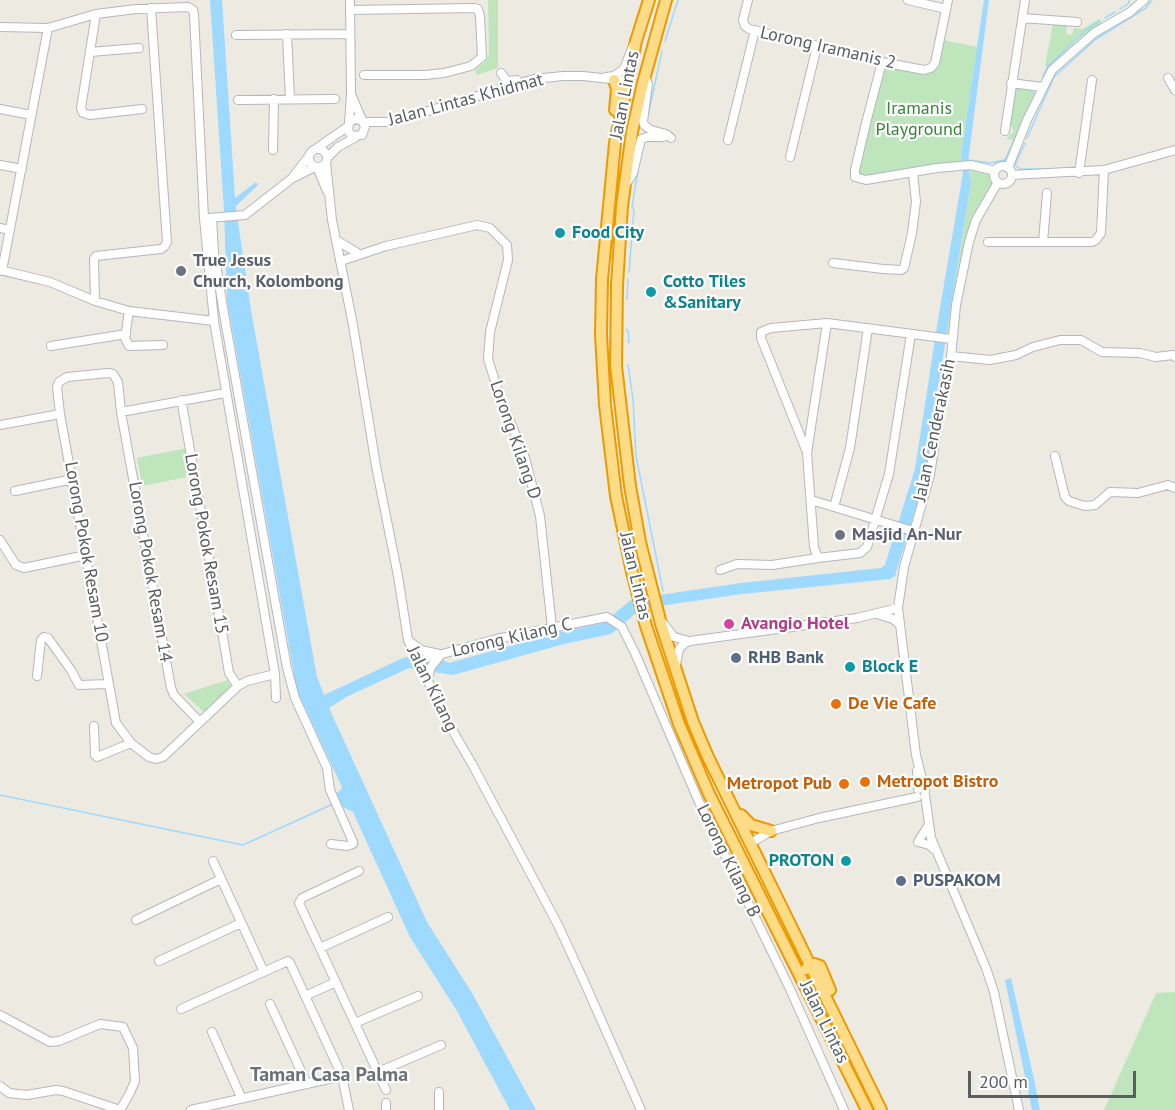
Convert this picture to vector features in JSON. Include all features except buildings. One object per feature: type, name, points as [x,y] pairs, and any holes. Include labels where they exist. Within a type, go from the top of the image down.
[{"type":"highway","name":"Jalan Lintas","points":[[649,0],[636,41],[615,143],[604,259],[601,335],[606,417],[616,496],[632,572],[660,671],[679,724],[709,794],[867,1110]]},
{"type":"highway","points":[[629,81],[636,82],[639,79],[660,0]]},
{"type":"highway","name":"Jalan Lintas","points":[[666,0],[632,132],[624,188],[618,274],[616,366],[630,486],[640,542],[657,609],[693,722],[811,966],[817,964],[823,971],[842,1019],[842,1028],[881,1110]]},
{"type":"highway","points":[[609,79],[617,89],[613,127],[615,143]]},
{"type":"highway","points":[[604,259],[610,234],[623,137],[632,132]]},
{"type":"highway","points":[[708,757],[714,785],[714,790],[709,794]]},
{"type":"highway","points":[[733,806],[751,825],[771,831]]},
{"type":"highway","points":[[743,862],[745,850],[751,843]]},
{"type":"highway","points":[[803,980],[803,973],[811,966]]},
{"type":"street","points":[[350,0],[351,94],[348,125],[350,134],[360,135]]},
{"type":"street","name":"Lorong Iramanis 2","points":[[748,0],[743,20],[745,26],[755,30],[882,62],[924,70],[931,68],[935,63],[946,9]]},
{"type":"street","points":[[908,0],[946,9],[948,0]]},
{"type":"street","points":[[1005,131],[1025,0]]},
{"type":"street","points":[[1142,1],[1081,43],[1052,70],[1042,87],[1010,172],[1008,182],[998,182],[994,177],[995,171],[1002,166],[1010,172],[1079,173],[1104,170],[1175,150]]},
{"type":"street","points":[[95,301],[94,258],[96,255],[161,249],[167,242],[151,8]]},
{"type":"street","points":[[0,27],[48,28],[96,14],[151,8],[193,10],[214,321],[275,674],[276,699]]},
{"type":"street","points":[[350,10],[474,8],[478,9],[480,16],[482,57],[471,66],[424,75],[364,75]]},
{"type":"street","points":[[96,14],[81,108],[83,113],[90,115],[142,110]]},
{"type":"street","points":[[1022,18],[1077,22]]},
{"type":"street","points":[[48,28],[1,271],[50,282],[95,301],[129,311],[214,321]]},
{"type":"street","points":[[728,140],[755,30]]},
{"type":"street","points":[[287,34],[290,99]]},
{"type":"street","points":[[236,35],[350,34]]},
{"type":"street","points":[[609,79],[624,69],[628,54],[636,41]]},
{"type":"street","points":[[790,157],[817,46]]},
{"type":"street","points":[[90,52],[139,48]]},
{"type":"street","points":[[882,62],[855,177],[866,180],[962,165],[995,171]]},
{"type":"street","points":[[501,73],[507,81],[534,79]]},
{"type":"street","name":"Jalan Lintas Khidmat","points":[[363,121],[398,120],[534,79],[563,76],[629,81]]},
{"type":"street","points":[[645,76],[648,84],[644,125],[671,138]]},
{"type":"street","points":[[1168,78],[1175,90]]},
{"type":"street","points":[[1079,173],[1092,80]]},
{"type":"street","points":[[1011,82],[1042,87]]},
{"type":"street","points":[[351,94],[366,127],[360,135]]},
{"type":"street","points":[[273,150],[274,99]]},
{"type":"street","points":[[238,100],[335,99]]},
{"type":"street","points":[[0,109],[31,115]]},
{"type":"street","points":[[208,218],[240,216],[249,213],[291,179],[314,150],[354,119],[363,121]]},
{"type":"street","points":[[291,179],[327,160],[338,147],[360,135],[398,120]]},
{"type":"street","points":[[624,188],[633,173],[641,139],[663,137],[632,132]]},
{"type":"street","points":[[317,148],[324,151],[327,160]]},
{"type":"street","points":[[309,156],[310,162],[316,167]]},
{"type":"street","name":"Jalan Kilang","points":[[327,160],[329,195],[336,240],[408,640],[427,682],[558,926],[584,979],[641,1110]]},
{"type":"street","points":[[0,165],[22,169]]},
{"type":"street","name":"Jalan Kilang","points":[[316,167],[329,195]]},
{"type":"street","points":[[988,242],[1092,243],[1099,238],[1101,233],[1104,170]]},
{"type":"street","points":[[833,263],[903,270],[912,233],[916,202],[913,173]]},
{"type":"street","name":"Jalan Cenderakasih","points":[[928,823],[920,793],[898,608],[912,530],[930,475],[951,356],[949,339],[972,229],[998,182]]},
{"type":"street","points":[[1043,242],[1047,193]]},
{"type":"street","points":[[208,218],[287,668],[295,698],[327,768],[330,790],[353,842],[347,846],[331,844]]},
{"type":"street","name":"Lorong Kilang D","points":[[358,254],[421,237],[482,225],[490,228],[507,245],[508,255],[490,332],[488,359],[490,370],[525,458],[540,516],[552,628]]},
{"type":"street","points":[[0,228],[9,230]]},
{"type":"street","points":[[336,240],[358,254]]},
{"type":"street","points":[[340,259],[358,254]]},
{"type":"street","points":[[343,273],[358,254]]},
{"type":"street","points":[[129,311],[125,338],[129,346],[163,345]]},
{"type":"street","points":[[807,453],[761,338],[761,332],[771,328],[827,323],[949,339]]},
{"type":"street","points":[[818,558],[814,547],[807,453],[827,323]]},
{"type":"street","points":[[834,507],[850,448],[868,328]]},
{"type":"street","points":[[51,346],[126,334]]},
{"type":"street","points":[[720,570],[737,564],[772,565],[864,551],[889,474],[911,334]]},
{"type":"street","points":[[951,356],[990,360],[1016,355],[1033,347],[1060,340],[1082,340],[1102,352],[1175,357]]},
{"type":"street","name":"Lorong Pokok Resam 14","points":[[113,374],[118,382],[121,412],[171,688],[174,695],[200,722]]},
{"type":"street","name":"Lorong Pokok Resam 10","points":[[113,374],[67,377],[59,382],[57,387],[116,723],[131,742],[149,757],[156,759],[163,757],[200,722]]},
{"type":"street","points":[[121,412],[225,393]]},
{"type":"street","name":"Lorong Pokok Resam 15","points":[[183,400],[224,643],[230,673],[238,686]]},
{"type":"street","points":[[0,425],[60,414]]},
{"type":"street","points":[[1055,456],[1065,497],[1078,504],[1095,505],[1110,492],[1138,493],[1168,485],[1175,488]]},
{"type":"street","points":[[15,490],[73,479]]},
{"type":"street","points":[[811,500],[912,530]]},
{"type":"street","points":[[0,540],[16,565],[24,568],[86,555]]},
{"type":"street","points":[[676,671],[679,649],[690,641],[877,614],[898,608]]},
{"type":"street","points":[[657,609],[663,624],[672,635],[690,641]]},
{"type":"street","points":[[877,614],[893,619],[900,625]]},
{"type":"street","name":"Lorong Kilang C","points":[[417,661],[496,639],[607,617]]},
{"type":"street","name":"Lorong Kilang B","points":[[607,617],[622,627],[699,802],[790,989],[844,1110]]},
{"type":"street","points":[[37,676],[41,640],[44,637],[48,638],[79,685],[109,684]]},
{"type":"street","points":[[408,640],[422,650],[441,655]]},
{"type":"street","points":[[427,682],[431,667],[441,655]]},
{"type":"street","points":[[200,722],[238,686],[275,674]]},
{"type":"street","points":[[94,726],[97,757],[131,742]]},
{"type":"street","points":[[751,843],[771,831],[835,814],[887,804],[920,793]]},
{"type":"street","points":[[928,823],[918,842],[936,851]]},
{"type":"street","points":[[928,823],[936,851],[991,984],[1019,1110]]},
{"type":"street","points":[[213,861],[264,972]]},
{"type":"street","points":[[359,871],[300,901],[386,1090]]},
{"type":"street","points":[[136,920],[221,879]]},
{"type":"street","points":[[320,948],[388,917]]},
{"type":"street","points":[[159,960],[241,923]]},
{"type":"street","points":[[181,1009],[288,961],[342,1076],[349,1110]]},
{"type":"street","points":[[305,996],[336,982]]},
{"type":"street","points":[[355,1023],[418,996]]},
{"type":"street","points":[[270,1004],[307,1084]]},
{"type":"street","points":[[0,1015],[50,1042],[59,1041],[100,1024],[123,1027],[133,1048],[135,1081],[120,1110],[63,1091],[27,1095],[9,1093],[0,1086]]},
{"type":"street","points":[[212,1032],[241,1097]]},
{"type":"street","points":[[378,1072],[441,1045]]},
{"type":"street","points":[[196,1109],[342,1076]]},
{"type":"street","points":[[439,1092],[439,1110]]},
{"type":"green space","points":[[488,0],[498,0],[498,68],[477,75],[475,70],[486,61],[489,54]]},
{"type":"green space","points":[[1099,19],[1102,23],[1078,39],[1049,67],[1045,66],[1053,24],[1067,24],[1066,34],[1072,35],[1074,28],[1083,29]]},
{"type":"green space","name":"Iramanis Playground","points":[[943,40],[977,47],[961,155],[962,162],[866,177],[858,175],[857,171],[884,68],[890,65],[927,73]]},
{"type":"green space","points":[[1020,89],[1029,90],[1034,94],[1014,140],[1006,139],[1013,132],[1010,124],[1015,93]]},
{"type":"green space","points":[[970,168],[991,174],[993,185],[970,226],[950,335],[946,336],[971,182]]},
{"type":"green space","points":[[187,448],[192,476],[142,486],[137,458]]},
{"type":"green space","points":[[228,680],[231,688],[204,712],[184,694]]},
{"type":"green space","points":[[1175,992],[1175,1110],[1104,1110],[1156,993]]},
{"type":"water","points":[[210,0],[222,0],[235,198],[256,182],[258,185],[236,208],[251,310],[283,489],[317,677],[324,695],[405,657],[442,660],[449,663],[560,632],[603,623],[632,599],[741,583],[881,568],[885,565],[915,469],[963,173],[961,155],[984,0],[989,0],[968,162],[971,182],[926,474],[895,576],[890,579],[742,594],[666,605],[636,613],[611,634],[564,644],[453,675],[409,668],[346,697],[329,708],[427,922],[472,993],[536,1110],[510,1110],[457,1011],[410,937],[353,812],[343,807],[335,810],[329,797],[340,791],[342,787],[297,691],[227,300],[224,210]]},
{"type":"water","points":[[1011,978],[1040,1110],[1032,1110],[1005,980]]},
{"type":"waterway","points":[[665,41],[678,0]]},
{"type":"waterway","points":[[1120,9],[1129,3],[1129,0]]},
{"type":"waterway","points":[[1027,138],[1054,77],[1096,39],[1146,8],[1152,0]]},
{"type":"waterway","points":[[1105,18],[1115,12]]},
{"type":"waterway","points":[[1043,76],[1048,66],[1086,30],[1100,21]]},
{"type":"waterway","points":[[647,120],[662,51]]},
{"type":"waterway","points":[[1014,93],[1020,88],[1029,89],[1035,94],[1026,114]]},
{"type":"waterway","points":[[1010,123],[1012,112]]},
{"type":"waterway","points":[[969,160],[990,163],[1005,160],[1020,127]]},
{"type":"waterway","points":[[1025,143],[1015,165],[1020,169],[1048,169]]},
{"type":"waterway","points":[[629,272],[634,210],[632,207],[638,170]]},
{"type":"waterway","points":[[627,299],[628,279]]},
{"type":"waterway","points":[[626,329],[629,343]]},
{"type":"waterway","points":[[628,365],[633,399],[636,456],[663,591]]},
{"type":"waterway","points":[[0,795],[243,845],[333,804]]},
{"type":"place","name":"Food City","points":[[560,233]]},
{"type":"place","name":"True Jesus Church, Kolombong","points":[[181,271]]},
{"type":"place","name":"Cotto Tiles &Sanitary","points":[[651,292]]},
{"type":"place","name":"Masjid An-Nur","points":[[840,535]]},
{"type":"place","name":"Avangio Hotel","points":[[729,624]]},
{"type":"place","name":"RHB Bank","points":[[736,658]]},
{"type":"place","name":"Block E","points":[[850,667]]},
{"type":"place","name":"De Vie Cafe","points":[[836,704]]},
{"type":"place","name":"Metropot Bistro","points":[[865,782]]},
{"type":"place","name":"Metropot Pub","points":[[844,784]]},
{"type":"place","name":"PROTON","points":[[846,861]]},
{"type":"place","name":"PUSPAKOM","points":[[901,881]]},
{"type":"district","name":"Taman Casa Palma","points":[[329,1075]]}]
